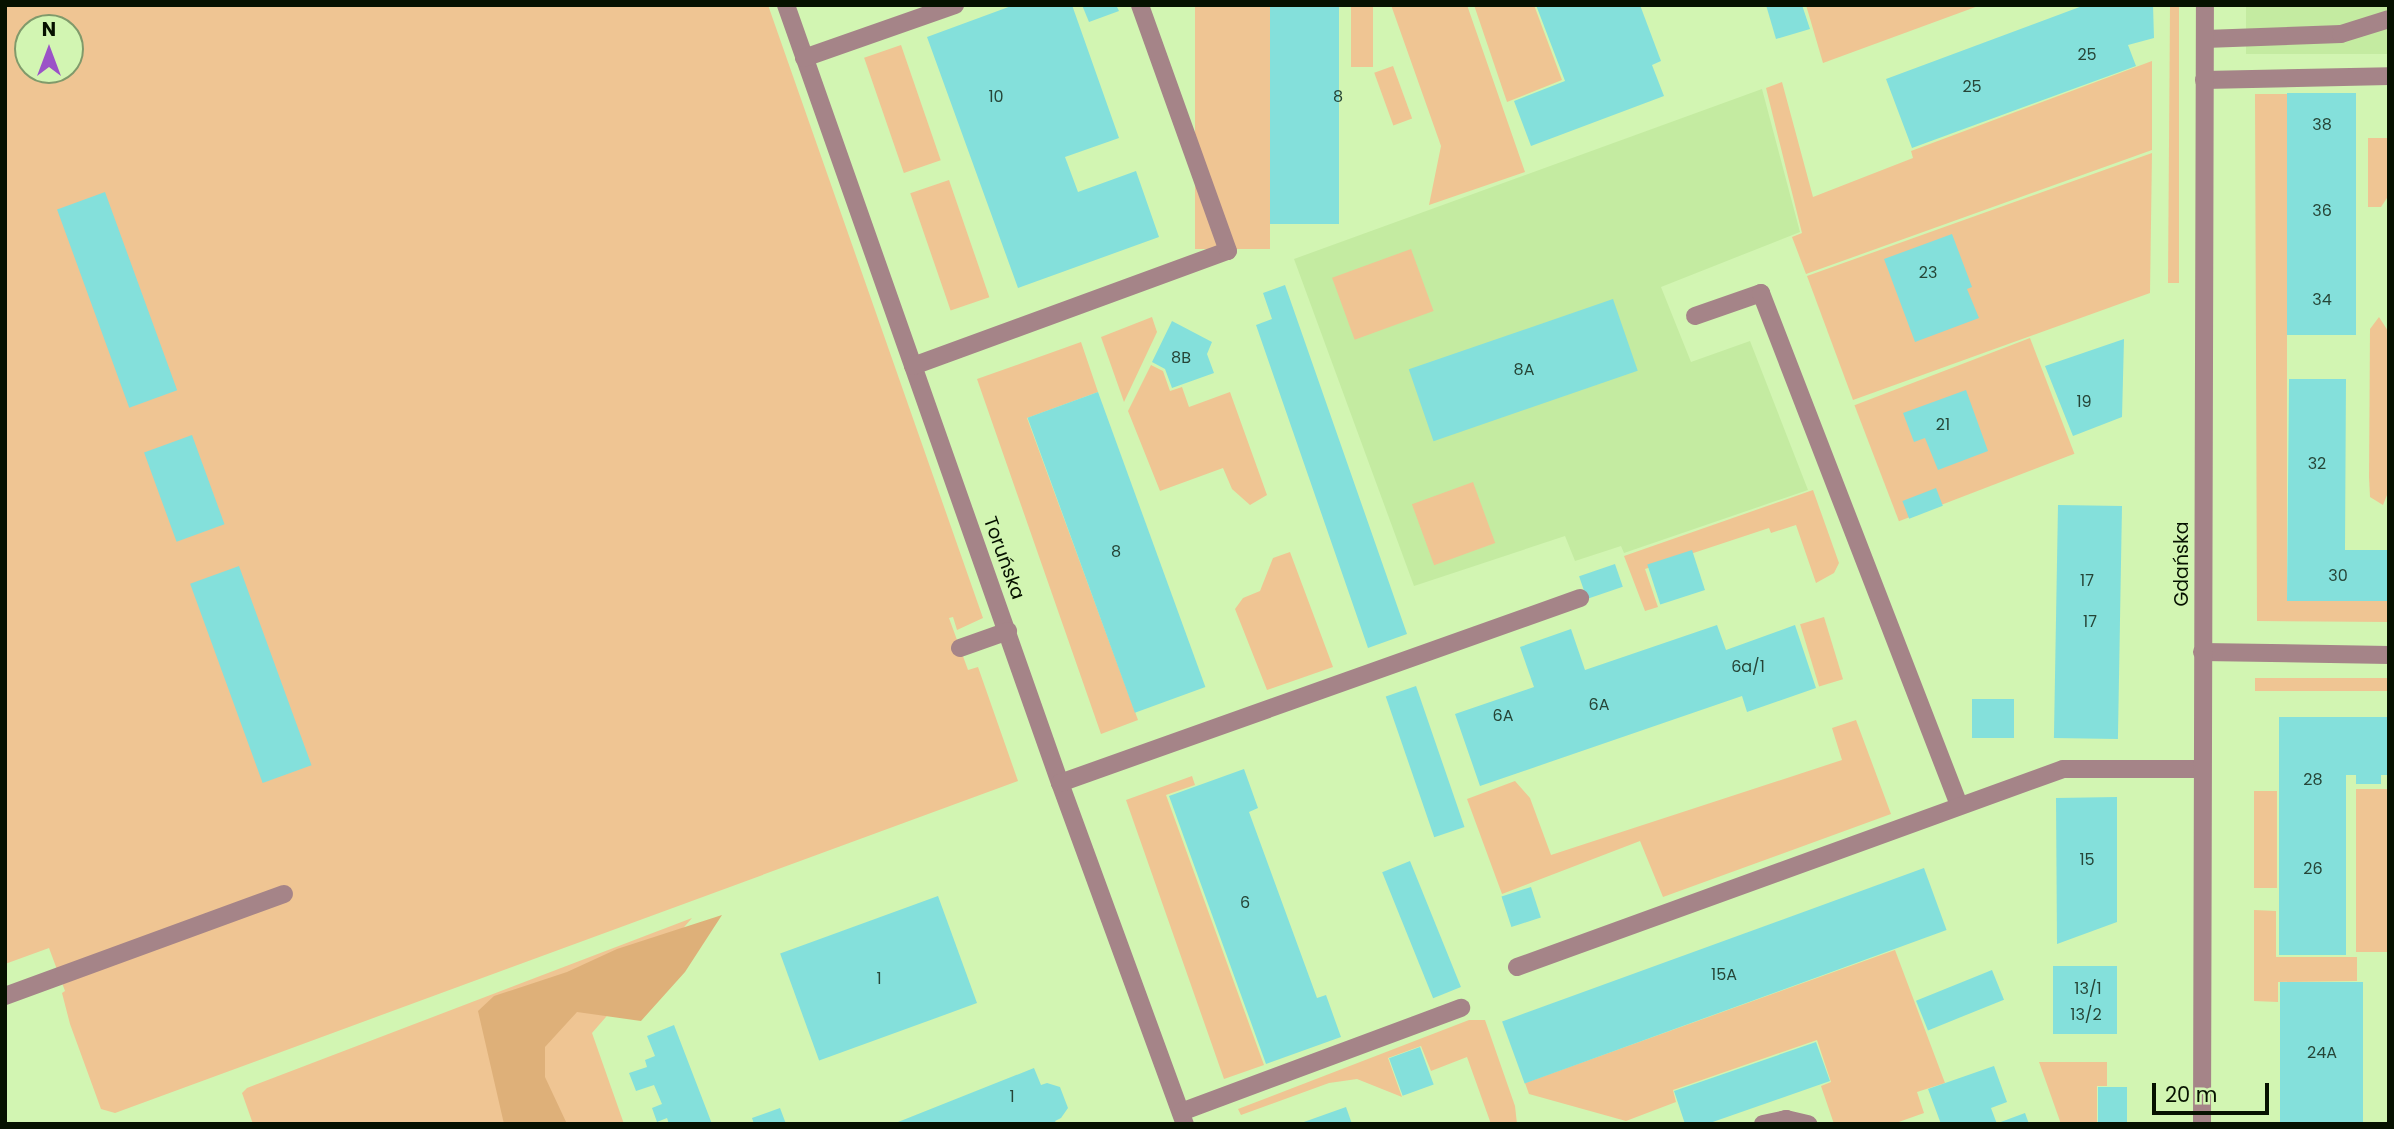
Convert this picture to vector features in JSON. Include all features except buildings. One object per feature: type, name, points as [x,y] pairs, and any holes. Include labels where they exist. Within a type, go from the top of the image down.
[{"type":"street","name":"Toruńska","points":[[786,5],[1060,783],[1183,1118]]},
{"type":"street","points":[[804,58],[956,5]]},
{"type":"street","points":[[913,366],[1228,251],[1140,5]]},
{"type":"street","name":"Gdańska","points":[[2202,1124],[2205,5]]},
{"type":"street","points":[[2205,39],[2341,34],[2389,19]]},
{"type":"street","points":[[2203,80],[2389,76]]},
{"type":"street","points":[[1695,316],[1761,293],[1959,805]]},
{"type":"street","points":[[1060,783],[1580,598]]},
{"type":"street","points":[[960,648],[1007,631]]},
{"type":"street","points":[[2202,652],[2389,655]]},
{"type":"street","points":[[1517,967],[2063,769],[2202,769]]},
{"type":"street","points":[[5,996],[284,894]]},
{"type":"street","points":[[1183,1118],[1461,1008]]},
{"type":"street","points":[[1763,1124],[1786,1119],[1808,1124]]},
{"type":"shaded area","points":[[5,5],[768,5],[983,618],[957,630],[953,617],[949,618],[968,670],[978,667],[1018,781],[115,1113],[101,1109],[70,1024],[62,993],[65,991],[49,948],[5,964]]},
{"type":"shaded area","points":[[1195,5],[1270,5],[1270,249],[1195,249]]},
{"type":"shaded area","points":[[1351,5],[1373,5],[1373,67],[1351,67]]},
{"type":"shaded area","points":[[1391,5],[1467,5],[1525,172],[1429,205],[1441,146]]},
{"type":"shaded area","points":[[1474,5],[1534,5],[1562,80],[1507,102]]},
{"type":"shaded area","points":[[1806,5],[1981,5],[1823,63]]},
{"type":"shaded area","points":[[2170,5],[2179,5],[2179,283],[2168,283]]},
{"type":"shaded area","points":[[2246,5],[2389,5],[2389,54],[2246,54]]},
{"type":"shaded area","points":[[901,45],[941,160],[904,173],[864,58]]},
{"type":"shaded area","points":[[2152,61],[2152,150],[1806,274],[1792,237],[1802,233],[1766,88],[1782,82],[1813,197],[1913,158],[1911,151]]},
{"type":"shaded area","points":[[1393,66],[1412,119],[1393,125],[1374,73]]},
{"type":"shaded area","points":[[1762,89],[1800,232],[1661,287],[1691,362],[1750,341],[1808,490],[1624,553],[1621,546],[1575,561],[1565,536],[1414,586],[1294,259]]},
{"type":"shaded area","points":[[2255,94],[2287,94],[2287,601],[2389,601],[2389,622],[2257,621]]},
{"type":"shaded area","points":[[2368,138],[2388,138],[2389,195],[2381,207],[2368,207]]},
{"type":"shaded area","points":[[2152,153],[2150,293],[1853,400],[1807,276]]},
{"type":"shaded area","points":[[949,180],[989,297],[951,311],[910,193]]},
{"type":"shaded area","points":[[1411,249],[1434,311],[1355,340],[1332,278]]},
{"type":"shaded area","points":[[1152,317],[1157,332],[1124,402],[1101,337]]},
{"type":"shaded area","points":[[2379,317],[2388,331],[2387,495],[2383,505],[2370,497],[2369,477],[2370,329]]},
{"type":"shaded area","points":[[2030,338],[2074,454],[1899,521],[1854,405]]},
{"type":"shaded area","points":[[1081,342],[1098,392],[1027,418],[1138,720],[1101,734],[977,379]]},
{"type":"shaded area","points":[[1151,365],[1163,371],[1170,391],[1182,387],[1189,407],[1230,392],[1267,495],[1250,505],[1232,489],[1223,468],[1160,491],[1128,411]]},
{"type":"shaded area","points":[[1473,482],[1495,543],[1434,565],[1412,504]]},
{"type":"shaded area","points":[[1813,490],[1839,563],[1834,573],[1816,583],[1796,525],[1771,533],[1769,528],[1645,569],[1658,607],[1645,611],[1624,556]]},
{"type":"shaded area","points":[[1290,552],[1333,667],[1267,690],[1235,609],[1243,598],[1260,591],[1273,558]]},
{"type":"shaded area","points":[[1824,617],[1843,679],[1819,686],[1800,624]]},
{"type":"shaded area","points":[[2255,678],[2389,678],[2389,691],[2255,691]]},
{"type":"shaded area","points":[[1856,720],[1891,814],[1663,897],[1640,841],[1502,894],[1467,799],[1515,781],[1530,798],[1551,855],[1842,760],[1832,728]]},
{"type":"shaded area","points":[[1192,776],[1195,785],[1166,795],[1264,1065],[1224,1079],[1126,800]]},
{"type":"shaded area","points":[[2356,789],[2389,789],[2389,952],[2356,952]]},
{"type":"shaded area","points":[[2254,791],[2277,791],[2277,888],[2254,888]]},
{"type":"shaded area","points":[[2254,910],[2276,911],[2276,957],[2357,957],[2357,981],[2278,982],[2278,1002],[2254,1001]]},
{"type":"shaded area","points":[[722,915],[685,972],[641,1021],[577,1012],[545,1047],[545,1077],[567,1124],[504,1124],[478,1011],[494,996],[567,972],[617,949]]},
{"type":"shaded area","points":[[692,918],[592,1033],[624,1124],[253,1124],[242,1093],[247,1088]]},
{"type":"shaded area","points":[[1895,950],[1945,1083],[1917,1092],[1924,1113],[1893,1124],[1834,1124],[1821,1086],[1831,1082],[1817,1040],[1673,1090],[1676,1102],[1626,1121],[1529,1094],[1525,1083]]},
{"type":"shaded area","points":[[1469,1020],[1485,1020],[1515,1106],[1517,1124],[1491,1124],[1467,1057],[1431,1071],[1421,1046],[1388,1058],[1402,1097],[1357,1079],[1329,1083],[1241,1115],[1238,1109]]},
{"type":"shaded area","points":[[2039,1062],[2107,1062],[2107,1086],[2097,1086],[2097,1124],[2061,1124]]}]
